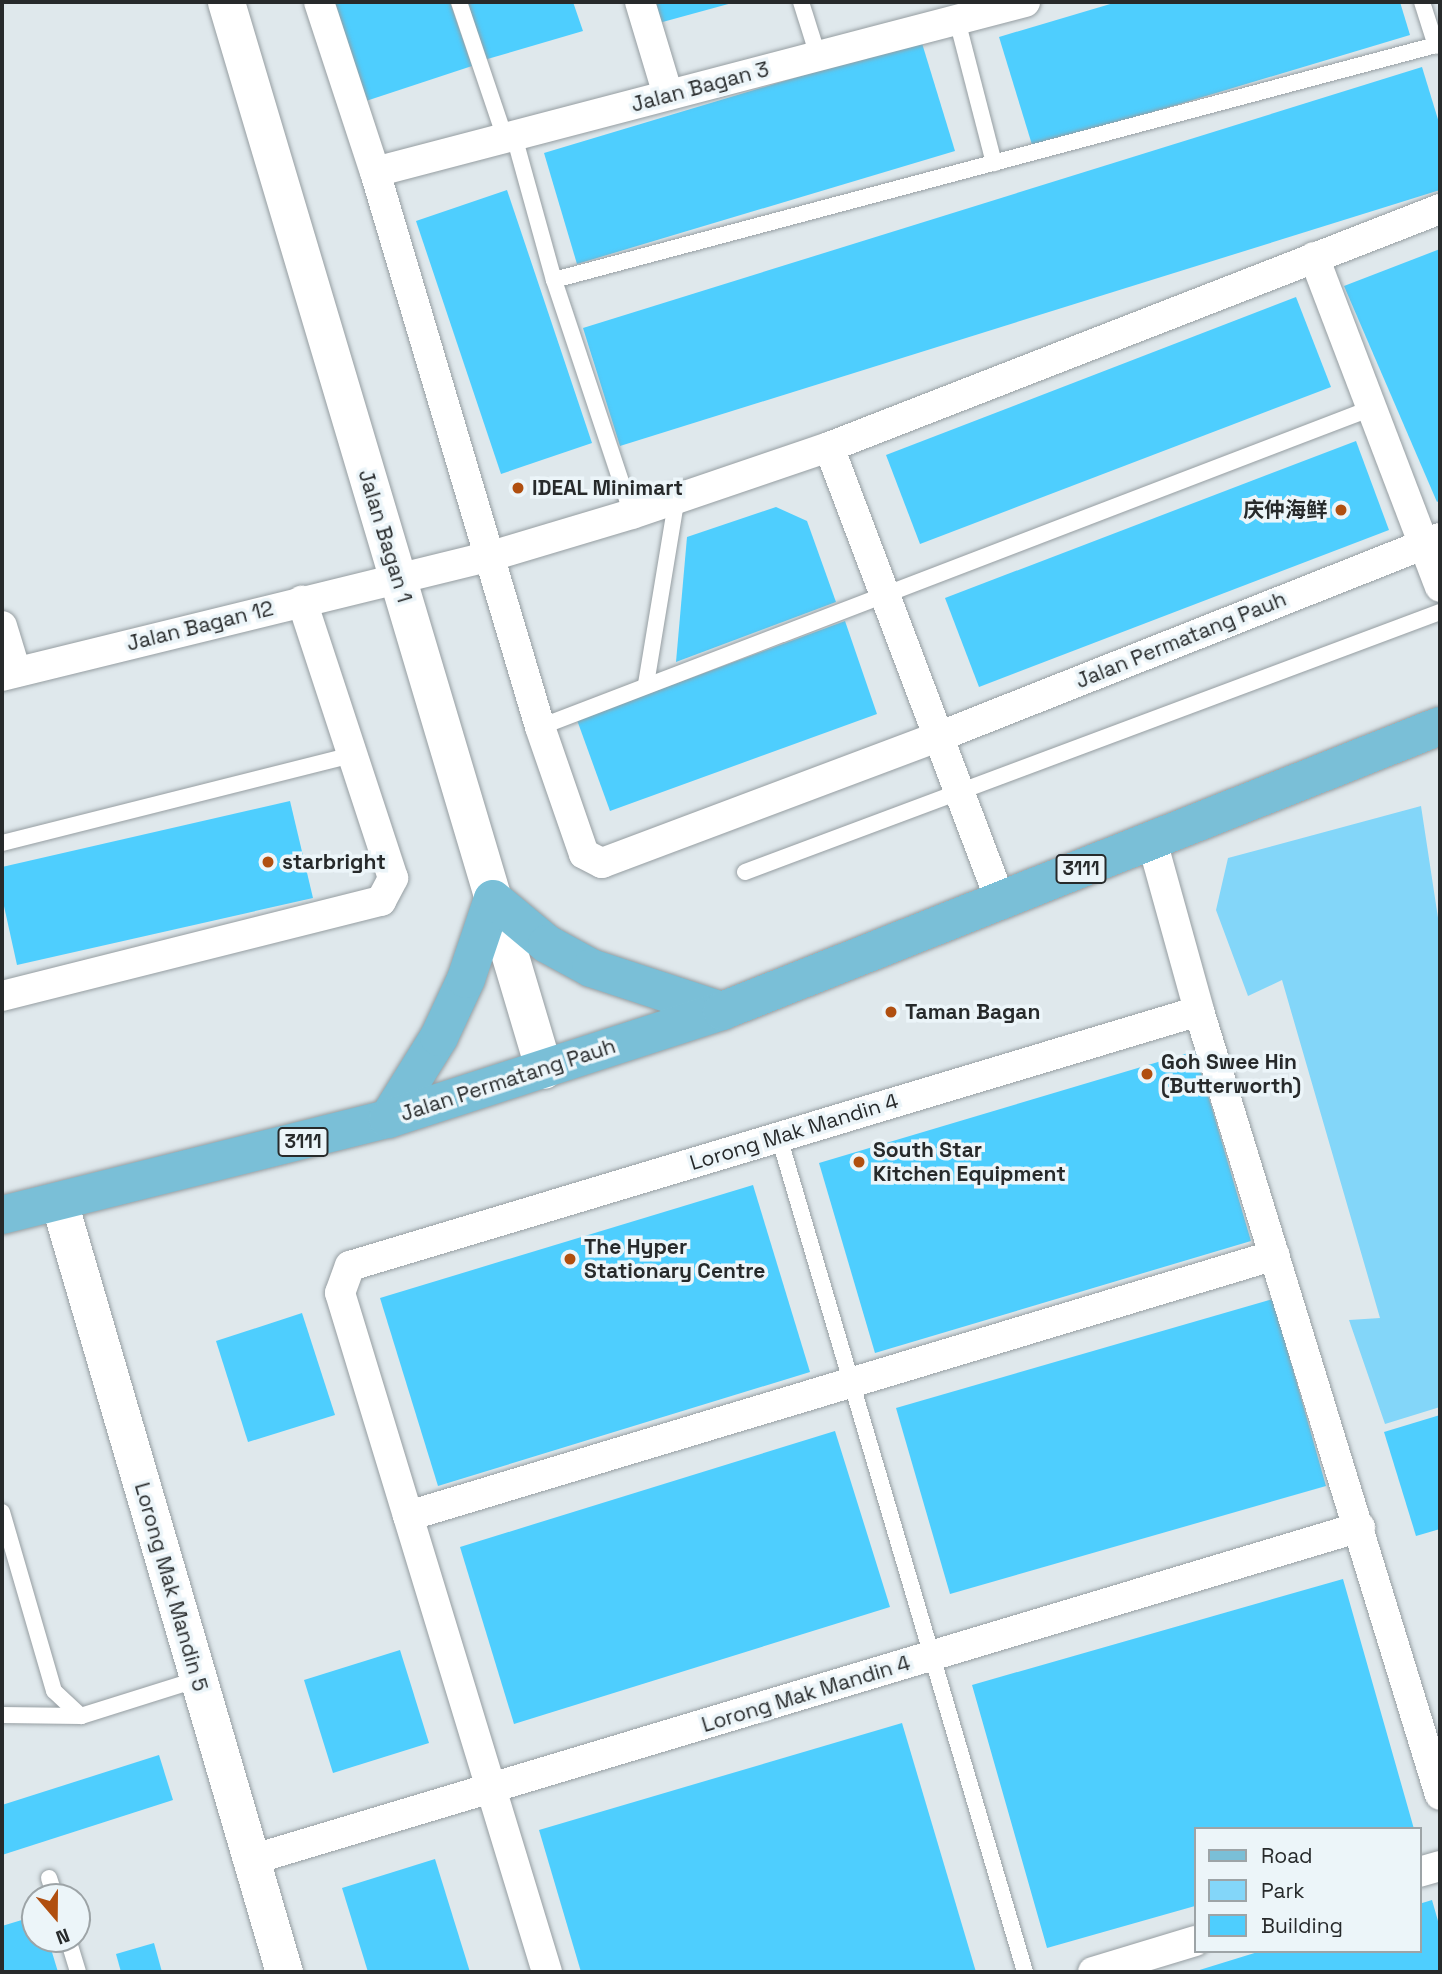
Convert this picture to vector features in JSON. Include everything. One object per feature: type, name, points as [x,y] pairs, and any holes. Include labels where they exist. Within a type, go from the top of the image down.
[{"type":"main road","name":"Jalan Permatang Pauh","points":[[2,1215],[388,1119],[722,1011],[1440,727]]},
{"type":"main road","points":[[388,1119],[439,1037],[466,979],[493,899],[547,944],[591,968],[722,1011]]},
{"type":"street","name":"Jalan Bagan 1","points":[[226,2],[544,1070]]},
{"type":"street","points":[[319,2],[375,172],[540,727]]},
{"type":"street","points":[[640,2],[668,95]]},
{"type":"street","name":"Jalan Bagan 3","points":[[375,172],[818,56],[955,11],[1025,2]]},
{"type":"street","points":[[398,579],[491,556],[632,514],[829,447],[1440,209]]},
{"type":"street","points":[[1314,257],[1372,408],[1432,541],[1440,587]]},
{"type":"street","points":[[829,447],[1001,901]]},
{"type":"street","name":"Jalan Permatang Pauh","points":[[540,727],[584,854],[602,863],[939,737],[1432,541]]},
{"type":"street","name":"Jalan Bagan 12","points":[[9,674],[398,579]]},
{"type":"street","points":[[2,996],[382,901],[393,878],[302,601]]},
{"type":"street","points":[[2,626],[9,674]]},
{"type":"street","points":[[1152,841],[1199,1010],[1360,1527],[1440,1795]]},
{"type":"street","name":"Lorong Mak Mandin 4","points":[[408,1516],[340,1293],[350,1266],[1199,1010]]},
{"type":"street","name":"Lorong Mak Mandin 5","points":[[59,1202],[284,1972]]},
{"type":"street","points":[[547,1972],[408,1516],[1275,1255]]},
{"type":"street","name":"Lorong Mak Mandin 4","points":[[251,1860],[1360,1527]]},
{"type":"street","points":[[1421,1871],[1440,1866]]},
{"type":"street","points":[[1093,1972],[1194,1941]]},
{"type":"lane","points":[[459,2],[509,137],[632,514]]},
{"type":"lane","points":[[801,2],[818,56]]},
{"type":"lane","points":[[554,280],[1438,45],[1422,2]]},
{"type":"lane","points":[[955,11],[994,163]]},
{"type":"lane","points":[[540,727],[646,684],[1372,408]]},
{"type":"lane","points":[[646,684],[677,497]]},
{"type":"lane","points":[[744,873],[1440,612]]},
{"type":"lane","points":[[2,843],[352,755]]},
{"type":"lane","points":[[779,1136],[1025,1972]]},
{"type":"lane","points":[[2,1512],[6,1542],[54,1691],[81,1716]]},
{"type":"lane","points":[[2,1715],[81,1716],[198,1679]]},
{"type":"lane","points":[[49,1878],[51,1883]]},
{"type":"lane","points":[[72,1953],[78,1972]]},
{"type":"green space","points":[[1421,806],[1440,931],[1440,1407],[1385,1424],[1349,1320],[1380,1318],[1282,980],[1248,996],[1216,910],[1228,858]]},
{"type":"building","points":[[333,2],[450,2],[472,66],[366,101]]},
{"type":"building","points":[[468,2],[573,2],[583,31],[484,60]]},
{"type":"building","points":[[641,2],[732,2],[732,3],[648,26]]},
{"type":"building","points":[[1117,2],[1400,2],[1410,35],[1033,148],[999,37]]},
{"type":"building","points":[[921,40],[955,151],[577,264],[544,153]]},
{"type":"building","points":[[1422,67],[1440,126],[1440,190],[620,446],[583,328]]},
{"type":"building","points":[[507,190],[592,443],[501,474],[416,221]]},
{"type":"building","points":[[1440,249],[1440,500],[1437,502],[1344,286]]},
{"type":"building","points":[[1296,297],[1331,387],[920,544],[886,455]]},
{"type":"building","points":[[1356,441],[1389,530],[979,687],[945,598]]},
{"type":"building","points":[[776,507],[807,521],[836,602],[676,662],[687,537]]},
{"type":"building","points":[[845,621],[877,714],[610,811],[577,720]]},
{"type":"building","points":[[290,801],[313,898],[17,965],[2,897],[2,867]]},
{"type":"building","points":[[1195,1051],[1251,1241],[875,1353],[819,1163]]},
{"type":"building","points":[[753,1185],[810,1372],[438,1486],[380,1298]]},
{"type":"building","points":[[1273,1299],[1326,1486],[950,1594],[896,1408]]},
{"type":"building","points":[[302,1313],[335,1415],[248,1442],[216,1341]]},
{"type":"building","points":[[1440,1415],[1440,1529],[1416,1536],[1384,1432]]},
{"type":"building","points":[[835,1431],[890,1607],[514,1724],[460,1547]]},
{"type":"building","points":[[1343,1579],[1413,1827],[1194,1827],[1194,1906],[1047,1948],[972,1685]]},
{"type":"building","points":[[400,1650],[429,1743],[333,1773],[304,1680]]},
{"type":"building","points":[[902,1723],[976,1972],[581,1972],[539,1830]]},
{"type":"building","points":[[159,1755],[173,1800],[2,1855],[2,1805]]},
{"type":"building","points":[[435,1859],[470,1972],[368,1972],[342,1888]]},
{"type":"building","points":[[1432,1900],[1440,1928],[1440,1972],[1193,1972],[1255,1953],[1421,1953],[1421,1903]]},
{"type":"building","points":[[21,1920],[21,1953],[52,1953],[58,1972],[2,1972],[2,1926]]},
{"type":"building","points":[[154,1943],[162,1972],[121,1972],[116,1954]]},
{"type":"place","name":"IDEAL Minimart","points":[[518,488]]},
{"type":"place","name":"庆仲海鲜","points":[[1341,510]]},
{"type":"place","name":"starbright","points":[[268,862]]},
{"type":"place","name":"Taman Bagan","points":[[891,1012]]},
{"type":"place","name":"Goh Swee Hin (Butterworth)","points":[[1147,1074]]},
{"type":"place","name":"South Star Kitchen Equipment","points":[[859,1162]]},
{"type":"place","name":"The Hyper Stationary Centre","points":[[570,1259]]}]
